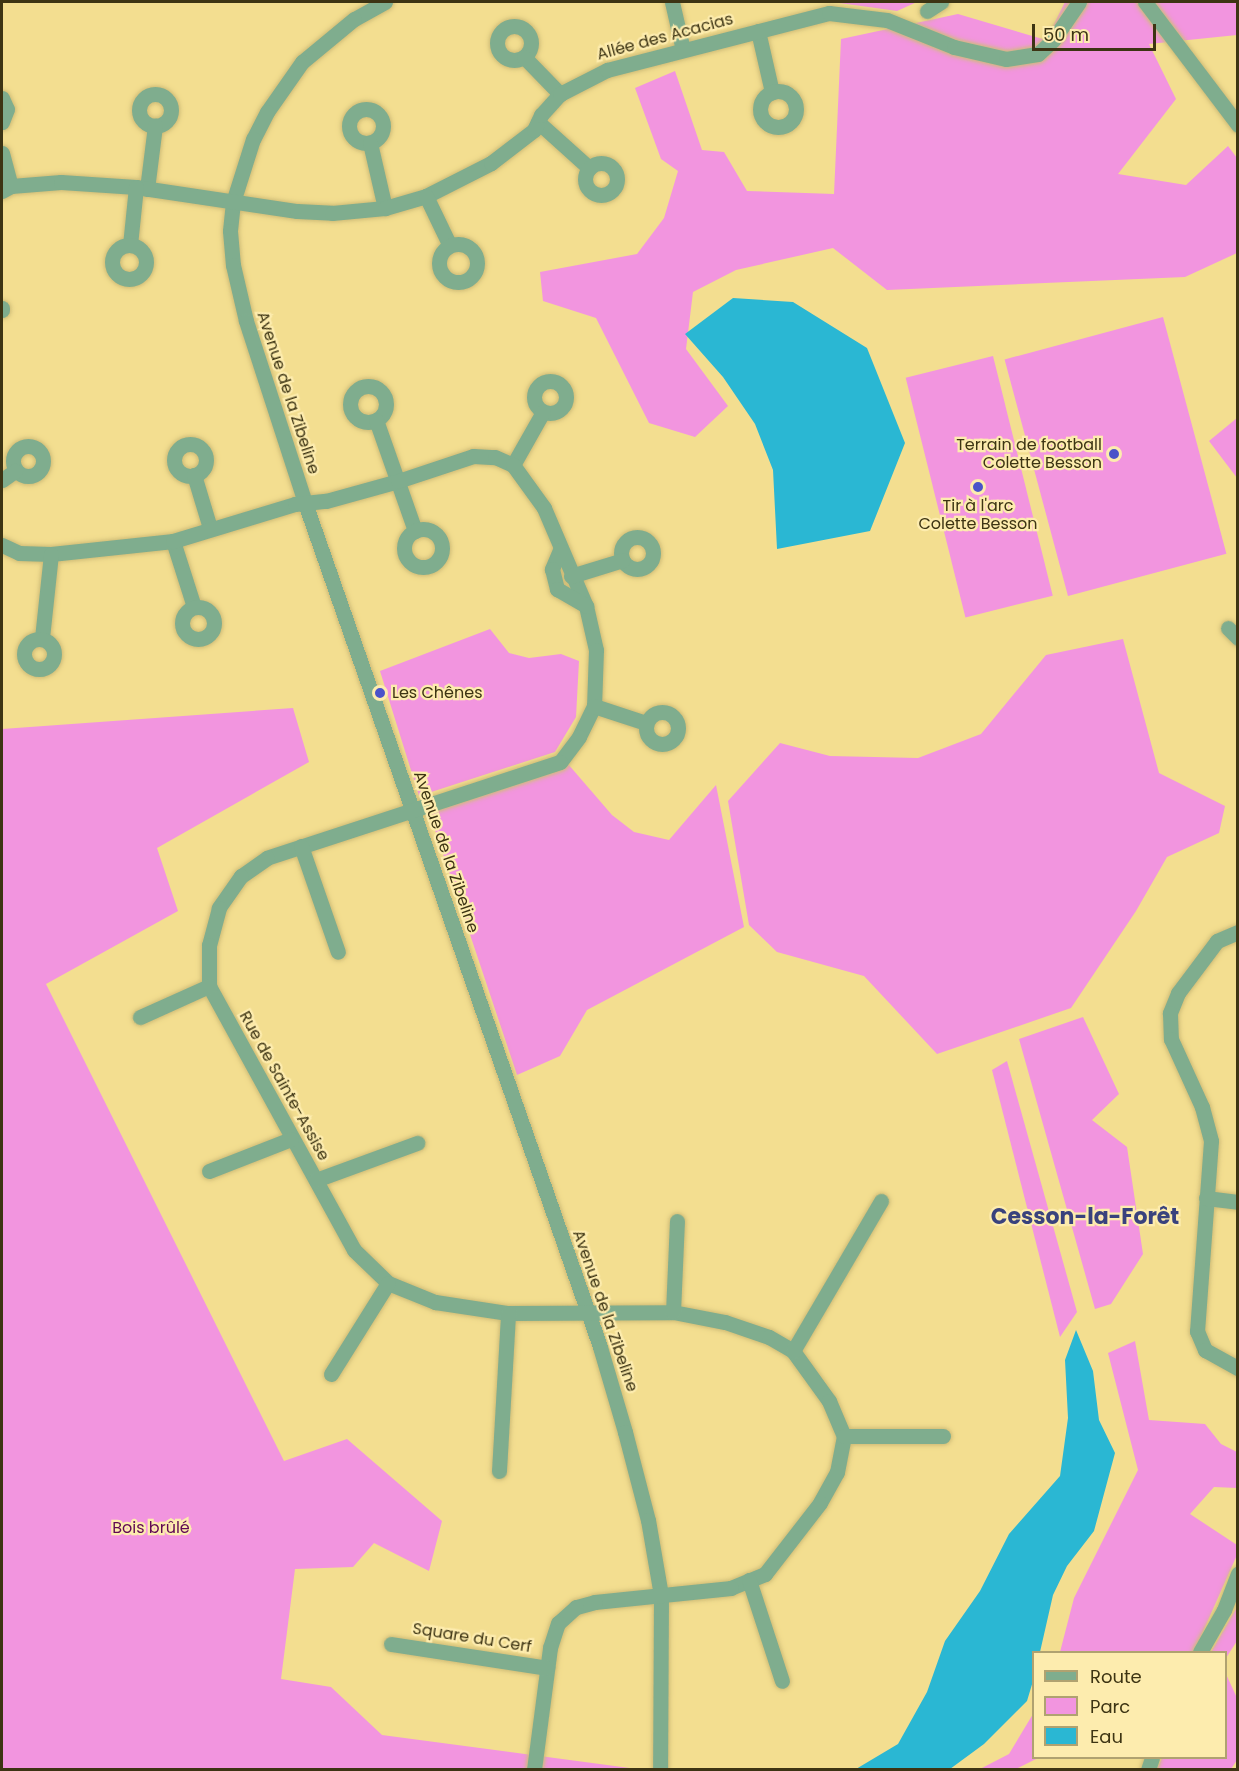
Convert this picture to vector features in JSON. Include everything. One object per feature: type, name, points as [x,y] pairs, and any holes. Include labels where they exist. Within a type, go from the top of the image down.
[{"type":"street","name":"Avenue de la Zibeline","points":[[385,2],[339,31],[302,62],[253,138],[233,202],[230,231],[240,297],[305,503],[586,1311],[625,1432],[648,1520],[662,1595],[660,1770]]},
{"type":"street","points":[[672,2],[683,50]]},
{"type":"street","points":[[927,11],[941,2]]},
{"type":"street","name":"Allée des Acacias","points":[[6,188],[62,182],[142,188],[233,202],[332,213],[385,208],[426,196],[491,163],[534,130],[560,94],[607,70],[829,13],[887,20],[954,47],[1006,59],[1038,54],[1053,40],[1079,2]]},
{"type":"street","points":[[1144,2],[1238,124]]},
{"type":"street","points":[[758,31],[772,92]]},
{"type":"street","points":[[524,57],[560,94]]},
{"type":"street","points":[[2,98],[7,109],[2,122]]},
{"type":"street","points":[[538,122],[589,168]]},
{"type":"street","points":[[130,245],[155,126]]},
{"type":"street","points":[[370,143],[385,208]]},
{"type":"street","points":[[2,153],[6,188]]},
{"type":"street","points":[[426,196],[450,246]]},
{"type":"street","points":[[513,465],[543,412]]},
{"type":"street","points":[[376,420],[415,531]]},
{"type":"street","points":[[2,545],[19,553],[51,554],[173,542],[210,528],[398,481],[473,456],[495,458],[513,465],[544,508],[571,576],[586,606],[596,650],[594,706],[646,723]]},
{"type":"street","points":[[2,480],[15,471]]},
{"type":"street","points":[[194,475],[210,528]]},
{"type":"street","points":[[173,542],[194,607]]},
{"type":"street","points":[[560,550],[552,569],[557,589],[586,606]]},
{"type":"street","points":[[42,638],[51,554]]},
{"type":"street","points":[[571,576],[622,560]]},
{"type":"street","name":"Rue de Sainte-Assise","points":[[594,706],[579,736],[560,762],[428,808],[412,809],[267,858],[241,876],[219,908],[208,945],[209,986],[354,1250],[388,1283],[435,1302],[508,1313],[673,1312],[725,1322],[769,1337],[793,1351]]},
{"type":"street","points":[[301,846],[338,952]]},
{"type":"street","points":[[1238,932],[1216,941],[1178,993],[1170,1013],[1171,1039],[1202,1107],[1211,1141],[1197,1331],[1205,1350],[1238,1368]]},
{"type":"street","points":[[140,1017],[209,986]]},
{"type":"street","points":[[209,1171],[291,1139]]},
{"type":"street","points":[[316,1180],[417,1143]]},
{"type":"street","points":[[1206,1198],[1238,1202]]},
{"type":"street","points":[[534,1770],[547,1668],[558,1623],[576,1607],[731,1588],[765,1574],[820,1503],[837,1472],[844,1436],[829,1401],[793,1351],[881,1201]]},
{"type":"street","points":[[673,1312],[676,1221]]},
{"type":"street","points":[[331,1374],[388,1283]]},
{"type":"street","points":[[499,1471],[508,1313]]},
{"type":"street","points":[[844,1436],[943,1436]]},
{"type":"street","points":[[1201,1651],[1224,1610],[1238,1574]]},
{"type":"street","points":[[749,1580],[782,1681]]},
{"type":"street","name":"Square du Cerf","points":[[391,1644],[547,1668]]},
{"type":"green space","points":[[832,2],[917,2],[897,11]]},
{"type":"green space","points":[[1065,2],[1237,2],[1237,35],[1149,44],[1176,99],[1118,174],[1186,185],[1228,146],[1237,158],[1237,253],[1185,277],[887,290],[833,248],[736,270],[693,292],[686,349],[728,406],[695,437],[649,423],[596,318],[543,301],[540,272],[637,254],[664,218],[678,171],[661,159],[635,88],[675,71],[702,150],[724,152],[747,191],[834,194],[841,39],[958,14],[1046,40]]},
{"type":"green space","name":"Terrain de football Colette Besson","points":[[1163,317],[1226,554],[1068,596],[1005,359]]},
{"type":"green space","name":"Tir à l'arc Colette Besson","points":[[993,356],[1053,596],[965,617],[906,378]]},
{"type":"green space","points":[[1237,418],[1237,478],[1209,441]]},
{"type":"green space","points":[[490,629],[509,653],[529,658],[561,654],[579,661],[576,717],[555,752],[419,796],[380,671]]},
{"type":"green space","points":[[1123,639],[1159,773],[1225,806],[1219,833],[1167,857],[1136,911],[1071,1008],[937,1054],[864,976],[777,952],[749,925],[728,801],[780,743],[830,756],[918,758],[981,734],[1046,655]]},
{"type":"green space","name":"Bois brûlé","points":[[293,708],[309,762],[157,848],[178,911],[46,984],[284,1461],[347,1439],[442,1521],[429,1571],[374,1543],[353,1567],[295,1569],[281,1679],[331,1687],[382,1735],[637,1769],[2,1770],[2,729]]},
{"type":"green space","points":[[568,764],[612,815],[634,832],[669,840],[716,785],[744,927],[587,1010],[560,1056],[517,1075],[429,812]]},
{"type":"green space","points":[[1083,1017],[1119,1094],[1092,1120],[1127,1147],[1143,1254],[1111,1304],[1095,1309],[1019,1039]]},
{"type":"green space","points":[[1007,1061],[1077,1312],[1060,1337],[992,1070]]},
{"type":"green space","points":[[1135,1341],[1149,1420],[1205,1424],[1221,1444],[1237,1452],[1237,1488],[1214,1487],[1190,1514],[1237,1545],[1237,1555],[1194,1651],[1060,1651],[1074,1598],[1138,1470],[1108,1353]]},
{"type":"green space","points":[[1237,1607],[1237,1641],[1227,1656],[1227,1651],[1212,1651]]},
{"type":"green space","points":[[1227,1676],[1237,1698],[1237,1760],[1231,1769],[1157,1769],[1162,1759],[1227,1759]]},
{"type":"green space","points":[[1032,1716],[1032,1759],[1036,1759],[1016,1769],[980,1769],[1009,1754]]},
{"type":"water","points":[[733,298],[793,302],[867,348],[905,443],[870,531],[777,549],[773,470],[755,424],[723,377],[685,334]]},
{"type":"water","points":[[1076,1330],[1093,1371],[1099,1420],[1115,1453],[1094,1531],[1067,1566],[1053,1595],[1040,1651],[1032,1651],[1032,1684],[1027,1701],[984,1744],[950,1769],[856,1769],[898,1744],[927,1692],[945,1641],[980,1591],[1009,1534],[1060,1476],[1068,1418],[1065,1360]]},
{"type":"place","name":"Terrain de football Colette Besson","points":[[1114,454]]},
{"type":"place","name":"Tir à l'arc Colette Besson","points":[[978,487]]},
{"type":"place","name":"Les Chênes","points":[[380,693]]},
{"type":"district","name":"Cesson-la-Forêt","points":[[1085,1217]]}]
